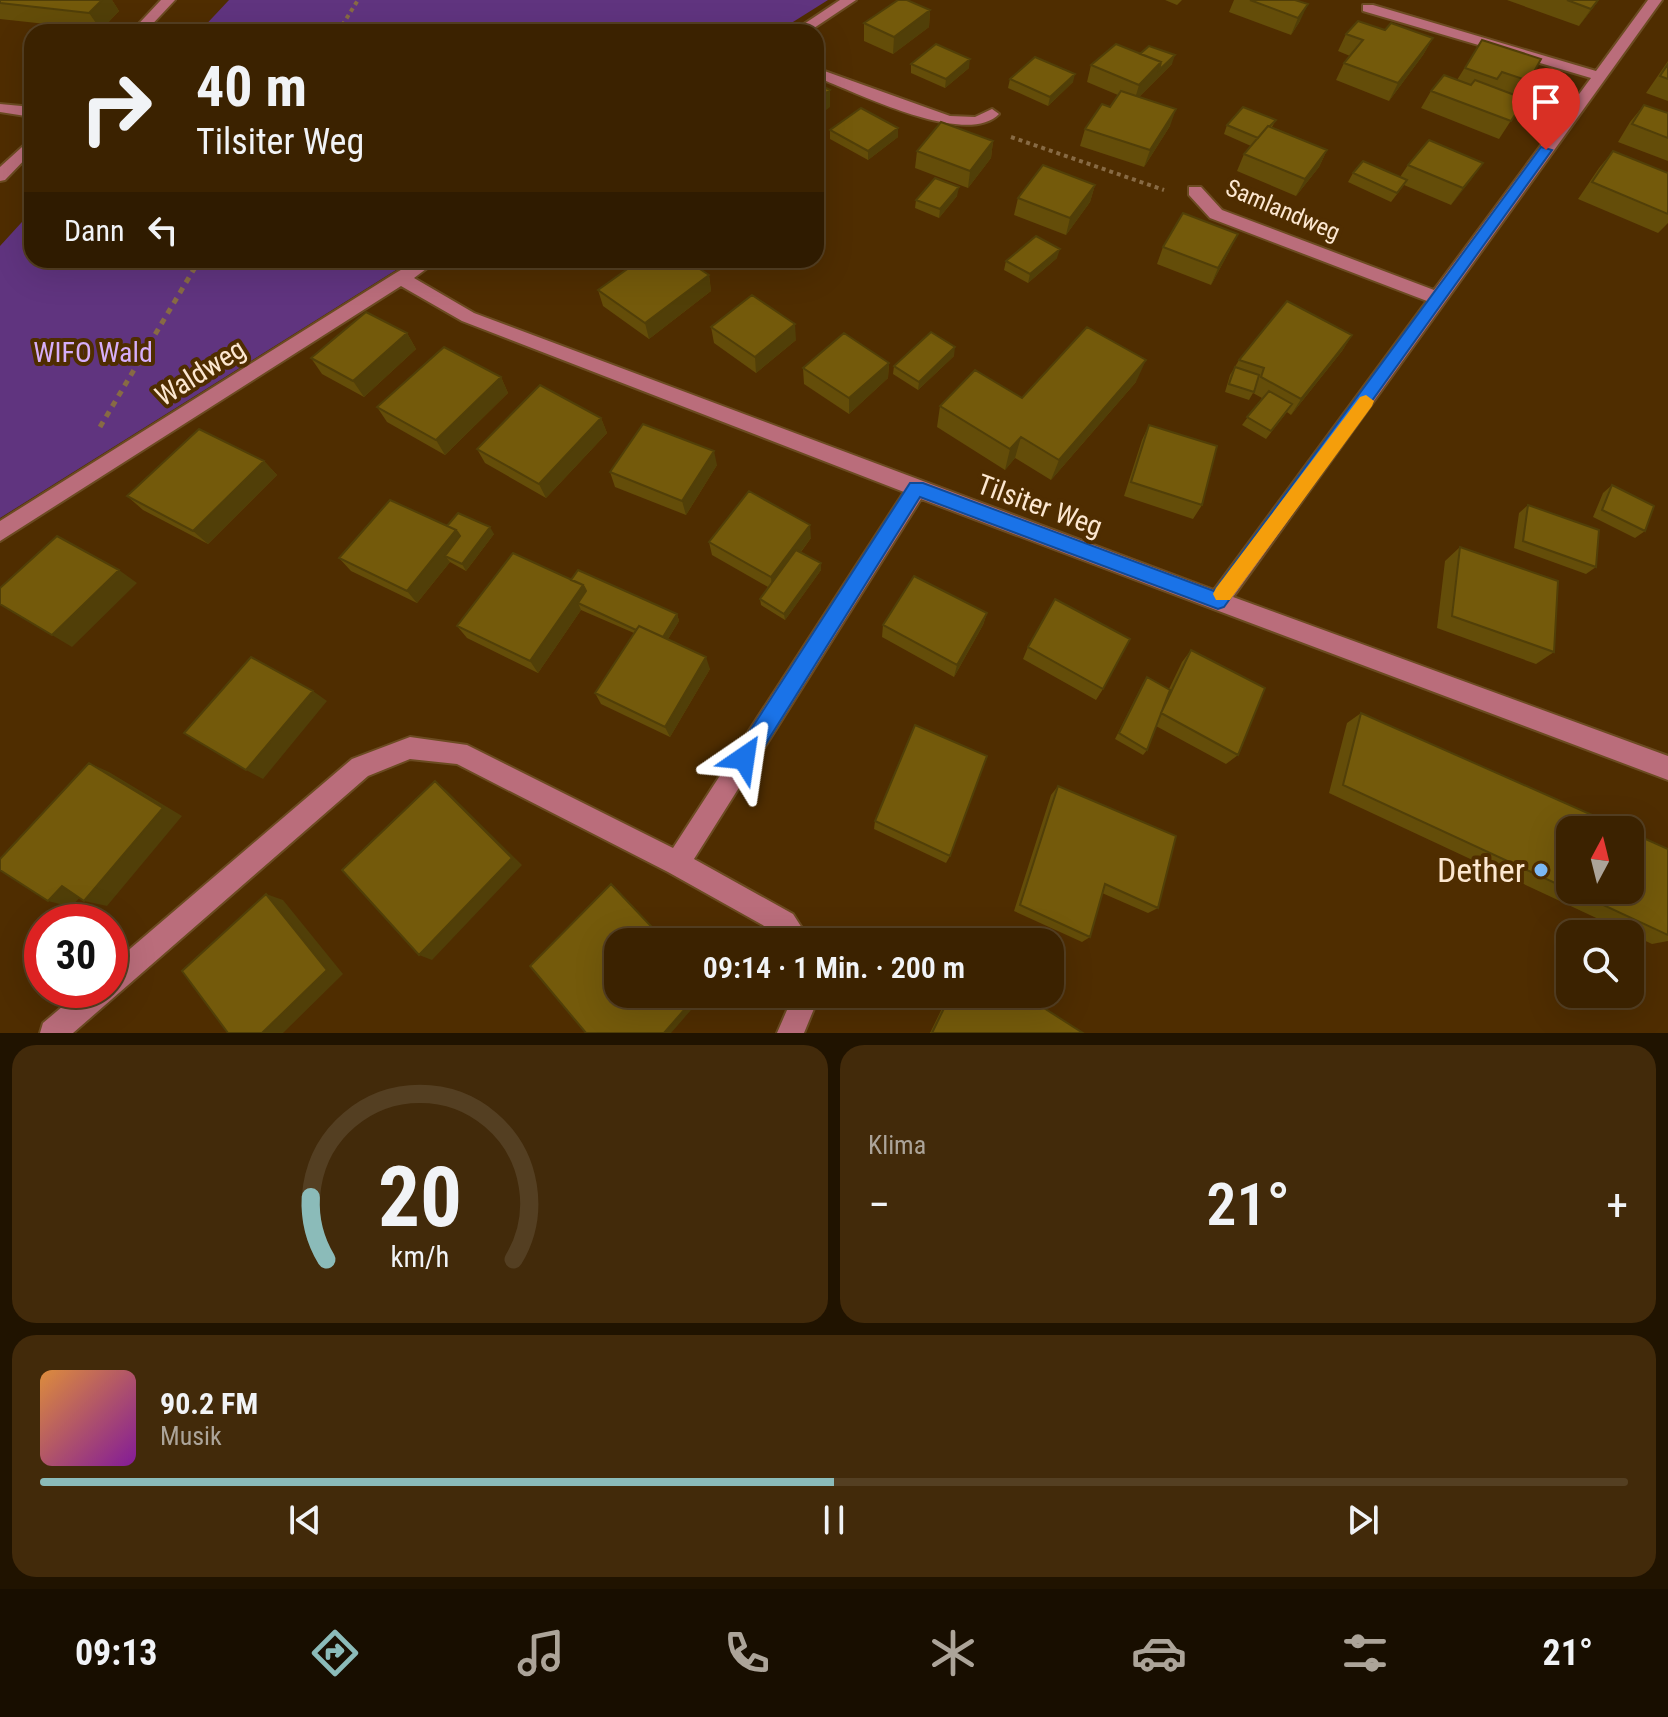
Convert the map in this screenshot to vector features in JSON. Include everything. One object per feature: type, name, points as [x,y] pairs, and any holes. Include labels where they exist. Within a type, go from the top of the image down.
[{"type":"street","points":[[146,24],[168,0]]},
{"type":"street","points":[[812,24],[849,0]]},
{"type":"street","points":[[1218,601],[1655,0]]},
{"type":"street","points":[[1368,8],[1600,76]]},
{"type":"street","points":[[824,75],[948,121],[977,122],[992,114]]},
{"type":"street","points":[[0,108],[24,111]]},
{"type":"street","points":[[0,176],[24,151]]},
{"type":"street","name":"Samlandweg","points":[[1195,191],[1216,214],[1437,298]]},
{"type":"street","name":"Waldweg","points":[[0,532],[417,268]]},
{"type":"street","name":"Tilsiter Weg","points":[[400,278],[468,317],[1668,768]]},
{"type":"street","points":[[677,863],[917,488]]},
{"type":"street","points":[[128,967],[360,767],[410,748],[428,747],[469,757],[677,863],[784,923],[788,928]]},
{"type":"street","points":[[53,1033],[81,1008]]},
{"type":"street","points":[[790,1033],[801,1008]]},
{"type":"path","points":[[343,24],[358,0]]},
{"type":"path","name":"Samlandweg","points":[[977,122],[1156,190],[1195,191]]},
{"type":"path","points":[[94,438],[195,268]]},
{"type":"green space","points":[[229,0],[828,0],[790,24],[206,24]]},
{"type":"green space","name":"WIFO Wald","points":[[24,220],[24,268],[399,268],[0,518],[0,246]]},
{"type":"building","points":[[0,0],[102,0],[89,13],[0,3]]},
{"type":"building","points":[[898,0],[907,0],[930,10],[894,37],[864,23]]},
{"type":"building","points":[[1250,0],[1295,0],[1308,4],[1298,18]]},
{"type":"building","points":[[1567,0],[1598,0],[1591,9]]},
{"type":"building","points":[[1358,21],[1385,30],[1391,23],[1433,38],[1398,83],[1344,63],[1363,40],[1346,34]]},
{"type":"building","points":[[1482,40],[1541,59],[1529,81],[1502,72],[1497,79],[1465,68]]},
{"type":"building","points":[[936,44],[970,59],[946,79],[911,64]]},
{"type":"building","points":[[1116,44],[1161,62],[1139,85],[1091,65]]},
{"type":"building","points":[[1149,46],[1175,55],[1159,70],[1161,62],[1140,54]]},
{"type":"building","points":[[1035,57],[1075,74],[1050,97],[1010,79]]},
{"type":"building","points":[[1668,64],[1668,79],[1660,76]]},
{"type":"building","points":[[1444,75],[1471,85],[1475,80],[1525,99],[1511,121],[1431,91]]},
{"type":"building","points":[[1121,91],[1176,109],[1150,150],[1085,129],[1102,104],[1110,107]]},
{"type":"building","points":[[1644,105],[1668,113],[1668,138],[1632,124]]},
{"type":"building","points":[[1243,107],[1276,120],[1258,138],[1227,125]]},
{"type":"building","points":[[861,108],[898,128],[868,151],[830,130]]},
{"type":"building","points":[[941,122],[993,141],[970,171],[917,151]]},
{"type":"building","points":[[1268,126],[1327,150],[1305,179],[1244,154]]},
{"type":"building","points":[[1429,140],[1483,163],[1463,188],[1408,165]]},
{"type":"building","points":[[1613,151],[1668,173],[1668,214],[1592,182]]},
{"type":"building","points":[[1363,161],[1407,180],[1397,193],[1353,173]]},
{"type":"building","points":[[1043,165],[1095,185],[1070,218],[1018,198]]},
{"type":"building","points":[[935,178],[959,187],[940,209],[916,200]]},
{"type":"building","points":[[1183,213],[1238,234],[1218,268],[1163,247]]},
{"type":"building","points":[[1036,236],[1060,249],[1030,274],[1006,261]]},
{"type":"building","points":[[629,268],[698,268],[709,275],[645,323],[598,290]]},
{"type":"building","points":[[752,295],[795,324],[755,357],[711,327]]},
{"type":"building","points":[[1287,301],[1352,335],[1301,399],[1261,377],[1264,368],[1239,360]]},
{"type":"building","points":[[366,312],[407,333],[353,381],[311,358]]},
{"type":"building","points":[[1087,327],[1146,360],[1059,460],[1021,437],[1010,449],[940,406],[975,370],[1022,398]]},
{"type":"building","points":[[931,332],[955,347],[919,382],[894,366]]},
{"type":"building","points":[[844,333],[889,363],[849,398],[803,368]]},
{"type":"building","points":[[444,347],[501,377],[436,440],[377,407]]},
{"type":"building","points":[[1235,367],[1259,375],[1254,392],[1229,384]]},
{"type":"building","points":[[540,385],[601,418],[539,484],[477,449]]},
{"type":"building","points":[[1269,391],[1292,404],[1271,431],[1247,417]]},
{"type":"building","points":[[643,424],[714,451],[682,501],[610,472]]},
{"type":"building","points":[[1149,425],[1217,446],[1202,505],[1131,482]]},
{"type":"building","points":[[199,429],[264,461],[193,531],[127,496]]},
{"type":"building","points":[[1612,485],[1654,506],[1645,531],[1602,510]]},
{"type":"building","points":[[749,491],[810,525],[771,577],[709,542]]},
{"type":"building","points":[[390,500],[456,530],[407,591],[339,558]]},
{"type":"building","points":[[1528,505],[1599,530],[1596,567],[1523,541]]},
{"type":"building","points":[[458,513],[490,527],[462,564],[445,556],[460,536],[447,526]]},
{"type":"building","points":[[57,536],[119,570],[52,635],[0,604],[0,588]]},
{"type":"building","points":[[1460,547],[1558,581],[1554,652],[1452,616]]},
{"type":"building","points":[[796,550],[821,563],[784,614],[760,599]]},
{"type":"building","points":[[513,553],[583,585],[530,661],[457,626]]},
{"type":"building","points":[[578,570],[677,614],[663,637],[639,626],[636,630],[578,603],[586,591],[583,585],[571,580]]},
{"type":"building","points":[[914,576],[987,613],[957,665],[883,625]]},
{"type":"building","points":[[1055,599],[1130,639],[1103,689],[1028,647]]},
{"type":"building","points":[[639,626],[706,657],[665,727],[595,693]]},
{"type":"building","points":[[1191,650],[1265,688],[1238,755],[1161,713]]},
{"type":"building","points":[[251,657],[313,691],[246,770],[184,733]]},
{"type":"building","points":[[1147,677],[1170,690],[1147,750],[1119,733]]},
{"type":"building","points":[[1361,713],[1594,816],[1556,816],[1556,884],[1343,785]]},
{"type":"building","points":[[915,725],[987,756],[950,856],[875,821]]},
{"type":"building","points":[[89,763],[163,808],[84,901],[62,886],[48,901],[0,870],[0,859]]},
{"type":"building","points":[[435,781],[512,858],[419,955],[342,870]]},
{"type":"building","points":[[1058,786],[1176,836],[1158,908],[1105,884],[1090,937],[1020,905]]},
{"type":"building","points":[[1644,838],[1668,849],[1668,935],[1644,924],[1644,920],[1636,920],[1601,904],[1644,904]]},
{"type":"building","points":[[611,884],[653,928],[604,928],[604,1008],[686,1008],[664,1033],[586,1033],[530,966]]},
{"type":"building","points":[[266,894],[327,970],[262,1033],[228,1033],[182,971]]},
{"type":"building","points":[[944,1008],[1044,1008],[1083,1033],[932,1033]]},
{"type":"slow traffic","points":[[1223,594],[1366,401]]},
{"type":"place","name":"Dether","points":[[1541,870]]},
{"type":"route","points":[[744,758],[917,488],[1218,601],[1546,150]]}]
